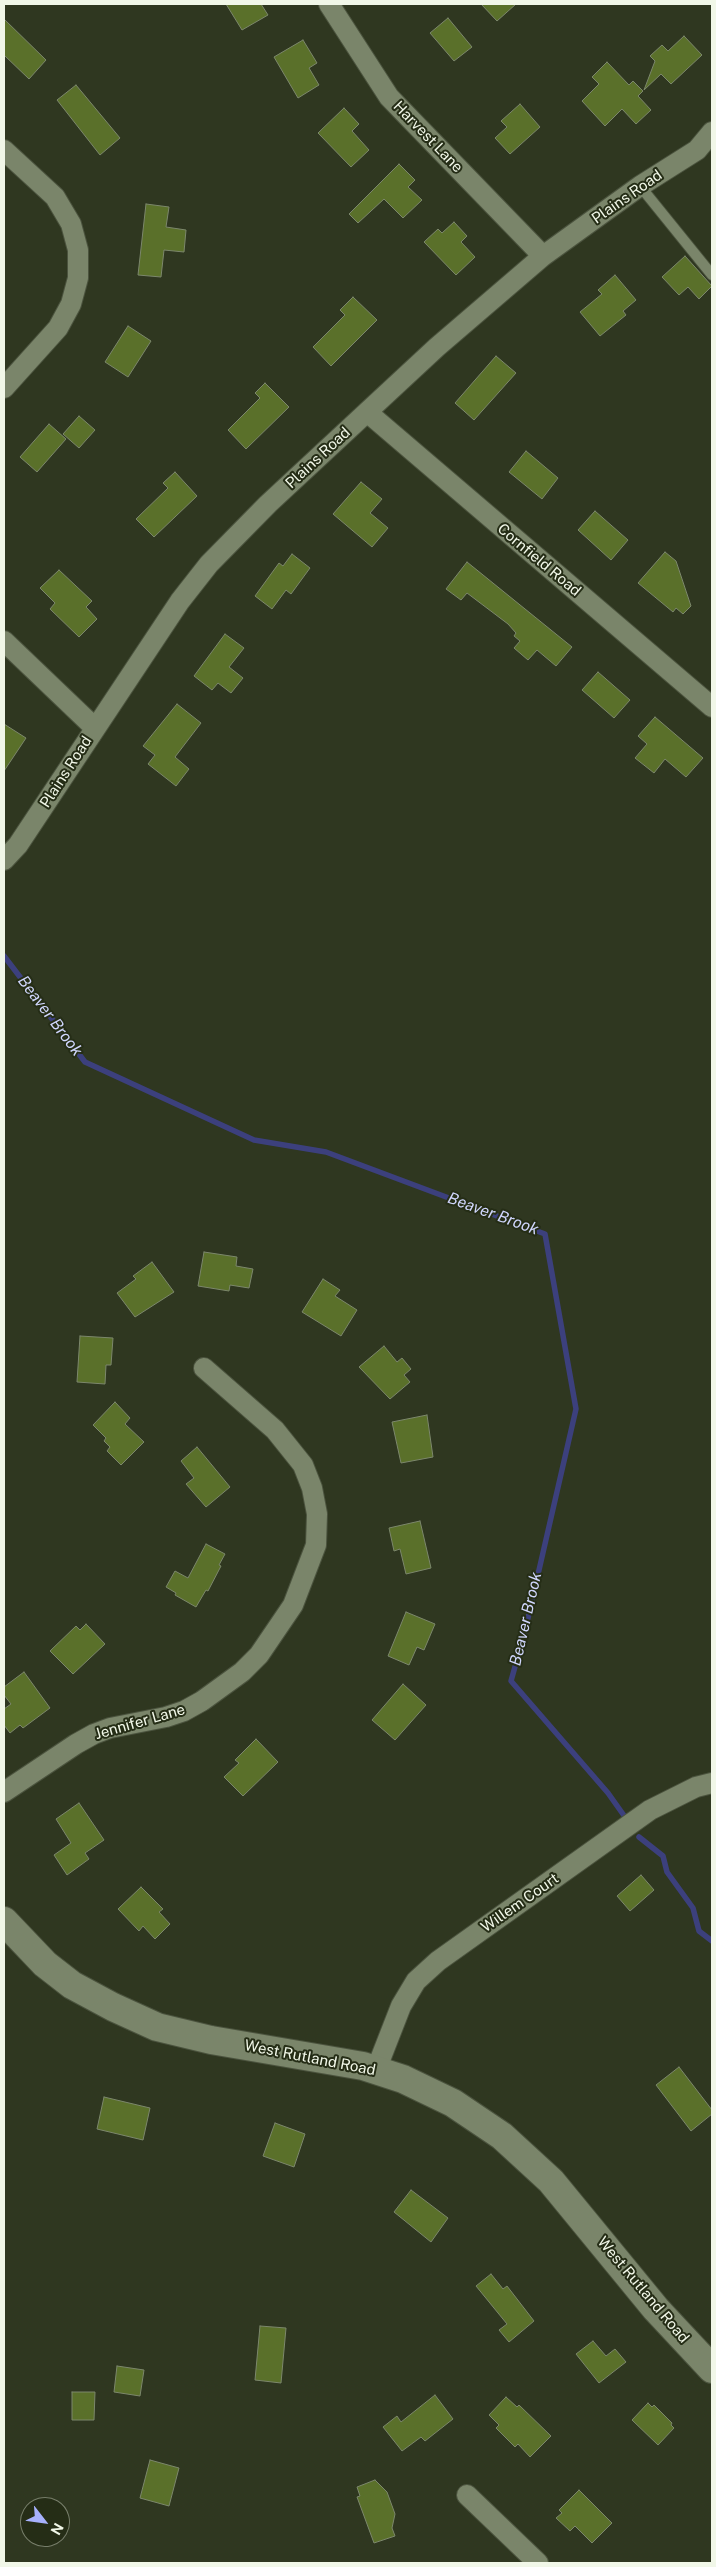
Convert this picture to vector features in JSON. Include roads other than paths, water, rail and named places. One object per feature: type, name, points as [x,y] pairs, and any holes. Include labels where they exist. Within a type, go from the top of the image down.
[{"type":"main road","name":"West Rutland Road","points":[[4,1921],[44,1964],[72,1985],[113,2007],[157,2026],[211,2040],[363,2066],[403,2080],[453,2103],[502,2136],[528,2158],[568,2201],[656,2309],[712,2369]]},
{"type":"street","name":"Harvest Lane","points":[[329,4],[389,97],[543,256]]},
{"type":"street","name":"Plains Road","points":[[4,860],[18,845],[180,601],[209,564],[268,504],[437,347],[543,256],[640,186],[697,150],[712,132]]},
{"type":"street","points":[[4,150],[55,197],[67,217],[78,250],[78,278],[71,304],[58,328],[4,388]]},
{"type":"street","name":"Cornfield Road","points":[[366,412],[712,707]]},
{"type":"street","points":[[4,641],[95,728]]},
{"type":"street","name":"Jennifer Lane","points":[[4,1792],[94,1734],[110,1728],[166,1717],[184,1711],[202,1701],[242,1672],[259,1655],[293,1605],[316,1545],[317,1514],[312,1488],[303,1466],[286,1442],[229,1388],[204,1368]]},
{"type":"street","name":"Willem Court","points":[[376,2070],[402,2006],[416,1981],[438,1961],[650,1810],[696,1787],[712,1783]]},
{"type":"street","points":[[467,2495],[538,2563]]},
{"type":"lane","points":[[640,186],[712,275]]},
{"type":"waterway","name":"Beaver Brook","points":[[4,956],[85,1062],[254,1140],[326,1152],[545,1234],[576,1409],[525,1631],[511,1681],[608,1793],[625,1817]]},
{"type":"waterway","name":"Beaver Brook","points":[[639,1837],[663,1856],[667,1872],[693,1908],[699,1931],[712,1941]]}]
